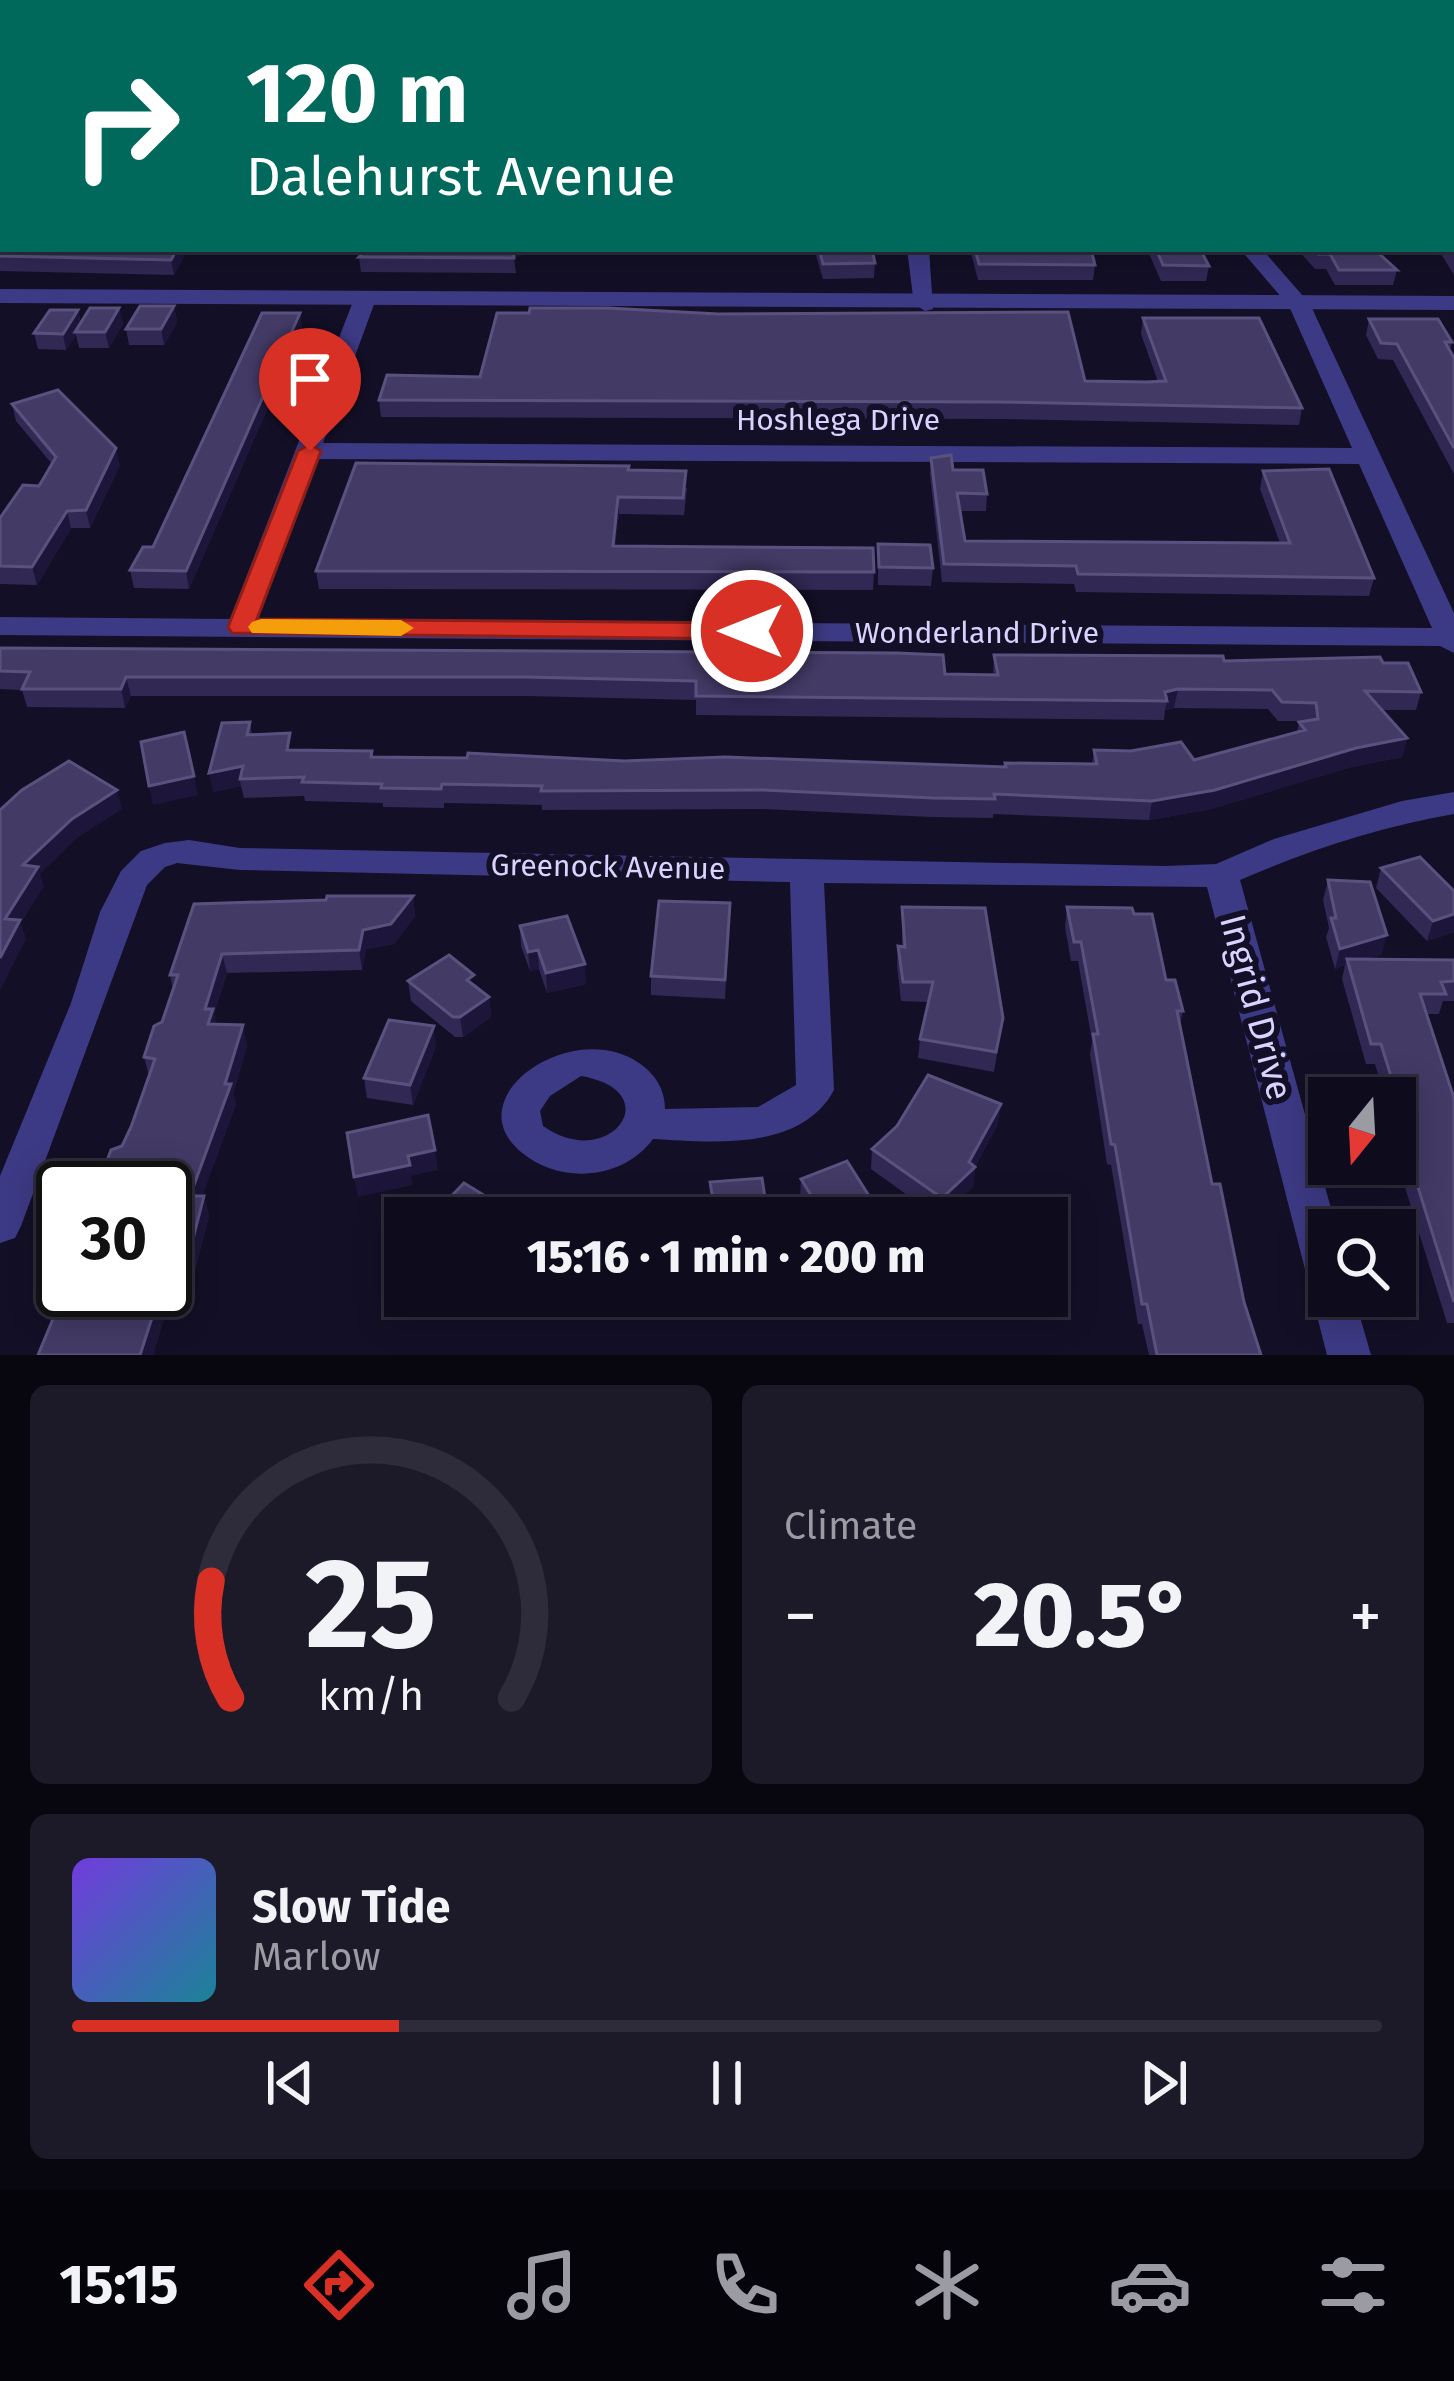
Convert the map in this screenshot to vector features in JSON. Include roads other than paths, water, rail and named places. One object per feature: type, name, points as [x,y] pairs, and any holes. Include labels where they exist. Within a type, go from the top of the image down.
[{"type":"street","points":[[918,252],[925,304]]},
{"type":"street","points":[[1254,252],[1299,304],[1452,640]]},
{"type":"street","points":[[0,296],[1454,303]]},
{"type":"street","points":[[241,627],[365,299]]},
{"type":"street","name":"Hoshlega Drive","points":[[310,451],[1366,456]]},
{"type":"street","name":"Wonderland Drive","points":[[0,626],[1452,640]]},
{"type":"street","name":"Greenock Avenue","points":[[0,1226],[90,1000],[118,914],[140,870],[154,858],[183,850],[240,859],[1165,878],[1220,875],[1286,847],[1402,812],[1454,803]]},
{"type":"street","points":[[646,1123],[769,1123],[800,1107],[815,1090],[807,872]]},
{"type":"street","name":"Ingrid Drive","points":[[1220,875],[1310,1209]]},
{"type":"street","points":[[1339,1317],[1349,1355]]}]
